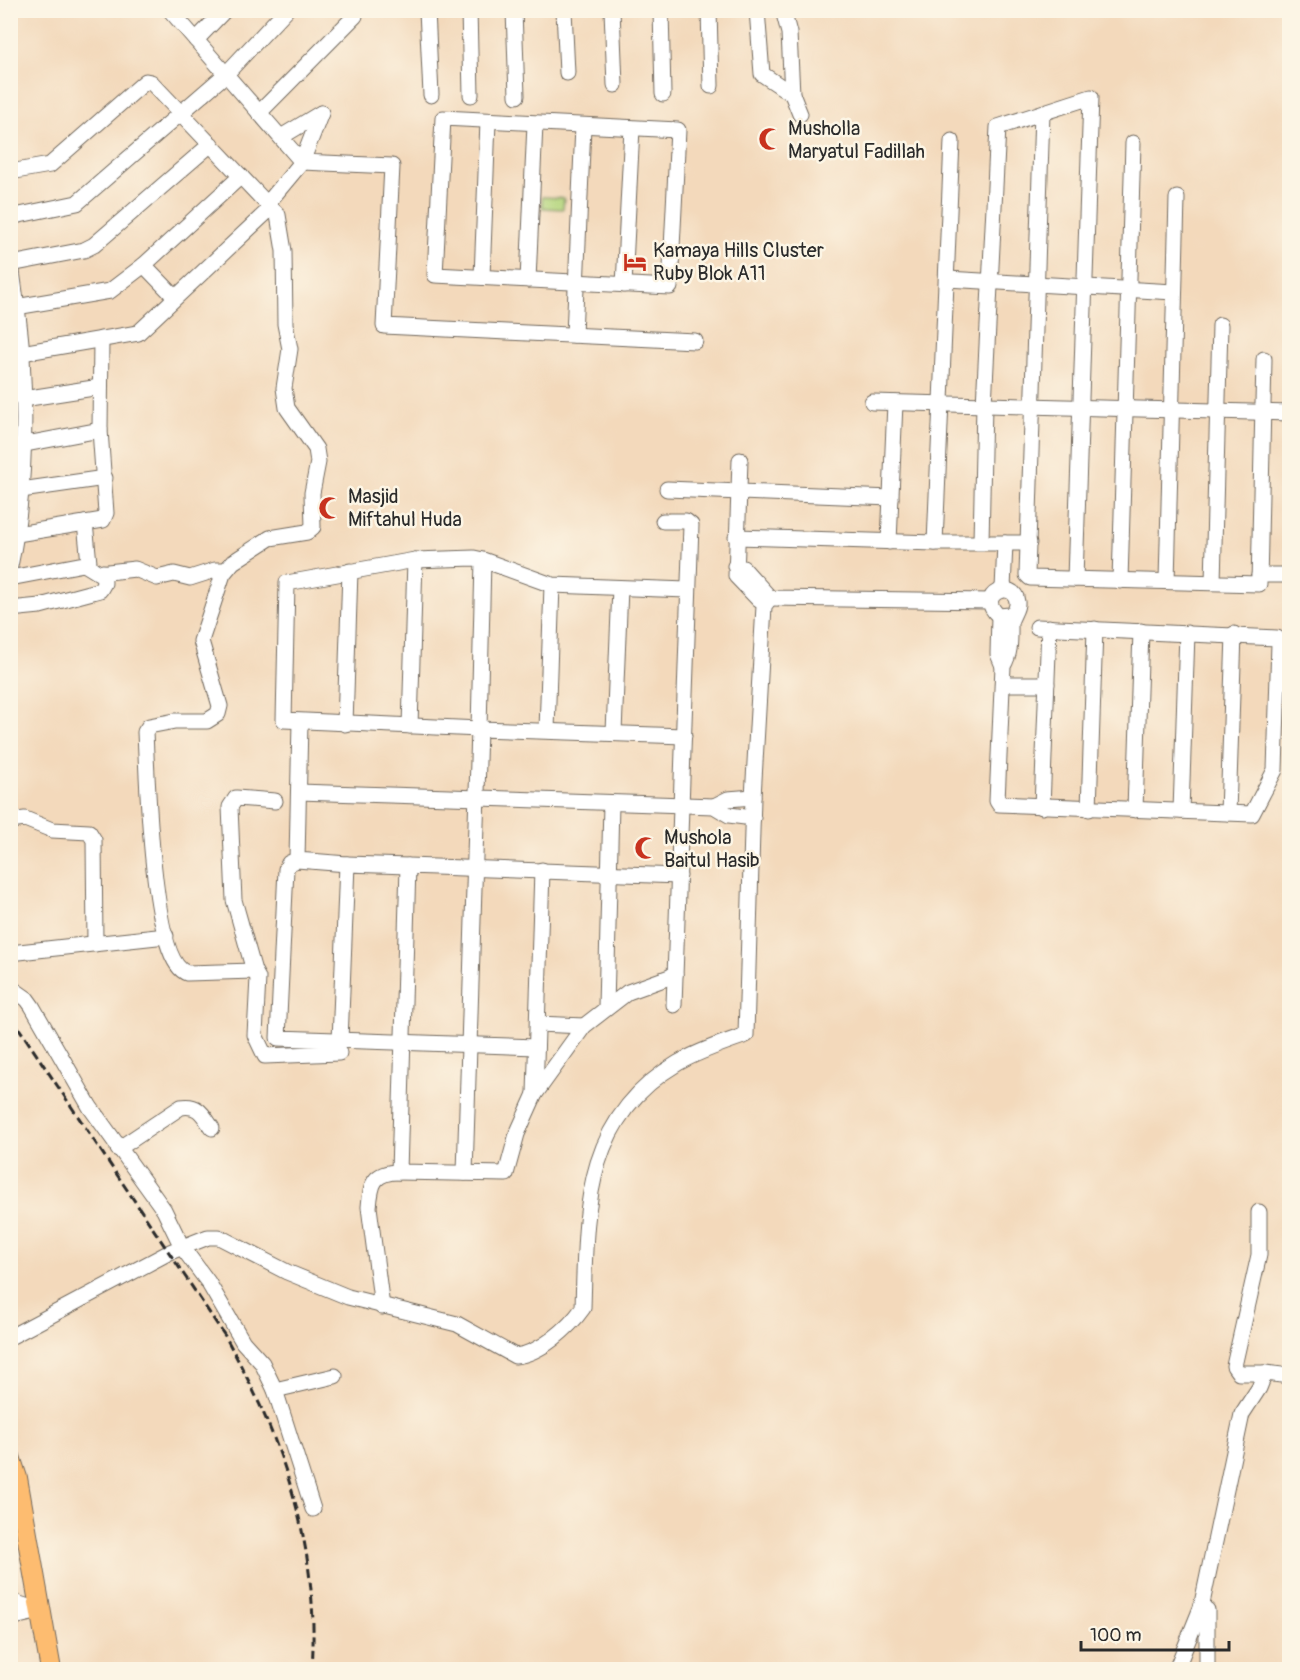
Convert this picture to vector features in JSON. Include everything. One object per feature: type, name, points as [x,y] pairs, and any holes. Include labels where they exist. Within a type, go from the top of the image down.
[{"type":"main road","points":[[10,1456],[15,1494],[51,1670]]},
{"type":"street","points":[[170,10],[302,162],[392,166],[384,326],[695,341]]},
{"type":"street","points":[[196,40],[225,10]]},
{"type":"street","points":[[10,217],[77,203],[226,74],[286,10]]},
{"type":"street","points":[[259,113],[356,16],[355,10]]},
{"type":"street","points":[[427,10],[431,95]]},
{"type":"street","points":[[469,10],[471,95]]},
{"type":"street","points":[[514,10],[517,96]]},
{"type":"street","points":[[564,10],[567,73]]},
{"type":"street","points":[[612,10],[615,85]]},
{"type":"street","points":[[661,10],[663,94]]},
{"type":"street","points":[[709,10],[711,86]]},
{"type":"street","points":[[757,10],[762,74],[792,93]]},
{"type":"street","points":[[783,10],[789,33],[792,93],[800,114]]},
{"type":"street","points":[[10,172],[50,165],[146,81],[151,82],[181,112],[278,215],[284,251],[284,320],[290,350],[284,388],[287,408],[316,449],[318,457],[312,493],[313,527],[307,532],[270,538],[225,570],[215,570],[190,578],[174,574],[155,578],[135,569],[95,572],[86,565]]},
{"type":"street","points":[[981,542],[984,405],[992,282],[998,127],[1091,97],[1075,579]]},
{"type":"street","points":[[16,355],[138,333],[269,206],[302,162],[321,113],[281,137]]},
{"type":"street","points":[[1042,113],[1027,575],[1029,578],[1259,584],[1264,360]]},
{"type":"street","points":[[443,118],[488,121],[678,130],[670,287],[435,275],[443,118]]},
{"type":"street","points":[[482,277],[488,121]]},
{"type":"street","points":[[528,280],[535,124]]},
{"type":"street","points":[[574,335],[583,126]]},
{"type":"street","points":[[624,285],[632,128]]},
{"type":"street","points":[[935,543],[943,404],[952,141]]},
{"type":"street","points":[[1120,580],[1133,143]]},
{"type":"street","points":[[11,264],[84,250],[94,245],[211,144]]},
{"type":"street","points":[[13,307],[110,291],[144,265],[241,176]]},
{"type":"street","points":[[1167,582],[1177,198]]},
{"type":"street","points":[[10,255],[16,355],[23,399],[17,446],[21,490],[17,534],[10,566]]},
{"type":"street","points":[[144,265],[175,297]]},
{"type":"street","points":[[947,279],[1174,292]]},
{"type":"street","points":[[1213,582],[1220,325]]},
{"type":"street","points":[[17,534],[85,523],[106,517],[100,430],[101,339]]},
{"type":"street","points":[[23,399],[100,387]]},
{"type":"street","points":[[872,402],[1290,413]]},
{"type":"street","points":[[890,542],[895,403]]},
{"type":"street","points":[[17,446],[100,430]]},
{"type":"street","points":[[740,460],[736,576],[767,602],[990,601]]},
{"type":"street","points":[[21,490],[105,478]]},
{"type":"street","points":[[667,489],[891,498]]},
{"type":"street","points":[[663,521],[686,521],[692,525],[687,590],[674,1005]]},
{"type":"street","points":[[10,578],[86,565],[90,560],[85,523]]},
{"type":"street","points":[[736,537],[935,543],[1029,543]]},
{"type":"street","points":[[1003,589],[1005,543]]},
{"type":"street","points":[[684,736],[289,722],[283,716],[287,583],[416,560],[474,558],[552,585],[687,590]]},
{"type":"street","points":[[410,726],[416,560]]},
{"type":"street","points":[[465,1173],[483,560]]},
{"type":"street","points":[[225,570],[201,641],[220,706],[218,714],[207,721],[175,721],[149,726],[146,732],[151,854],[166,936],[183,973],[254,970]]},
{"type":"street","points":[[345,724],[350,571]]},
{"type":"street","points":[[10,609],[40,606],[100,590],[104,583],[103,572]]},
{"type":"street","points":[[1259,575],[1290,575]]},
{"type":"street","points":[[547,730],[552,585]]},
{"type":"street","points":[[614,732],[620,588]]},
{"type":"street","points":[[1005,616],[992,610],[990,601],[994,593],[1003,589],[1012,592],[1017,599],[1017,608],[1005,616],[998,654],[1003,666],[997,801],[1005,806],[1252,814],[1275,770],[1279,643],[1271,636],[1043,627],[1047,684],[1042,807]]},
{"type":"street","points":[[10,1337],[182,1247],[207,1237],[219,1237],[287,1272],[348,1297],[382,1307],[437,1316],[457,1324],[515,1356],[525,1355],[541,1346],[575,1320],[584,1308],[592,1177],[607,1136],[626,1106],[655,1078],[697,1054],[746,1035],[753,797],[767,602]]},
{"type":"street","points":[[1089,809],[1095,629]]},
{"type":"street","points":[[1135,810],[1141,631]]},
{"type":"street","points":[[1181,812],[1187,633]]},
{"type":"street","points":[[1228,813],[1234,634]]},
{"type":"street","points":[[1002,684],[1047,684]]},
{"type":"street","points":[[297,861],[300,722]]},
{"type":"street","points":[[300,792],[714,807],[729,815],[753,818]]},
{"type":"street","points":[[714,807],[728,799],[753,797]]},
{"type":"street","points":[[275,801],[236,798],[230,807],[234,900],[258,978],[255,1035],[265,1056],[339,1047],[402,1043],[536,1047]]},
{"type":"street","points":[[606,1007],[611,804]]},
{"type":"street","points":[[10,821],[25,819],[52,830],[89,832],[94,840],[95,944]]},
{"type":"street","points":[[339,1047],[280,1040],[277,1036],[286,869],[289,863],[297,861],[679,876]]},
{"type":"street","points":[[339,1047],[347,864]]},
{"type":"street","points":[[399,1172],[408,866]]},
{"type":"street","points":[[535,1094],[542,870]]},
{"type":"street","points":[[10,953],[166,936]]},
{"type":"street","points":[[382,1307],[369,1208],[370,1191],[377,1178],[385,1172],[506,1174],[517,1134],[535,1094],[584,1026],[628,992],[675,975]]},
{"type":"street","points":[[10,987],[27,999],[32,1006],[90,1107],[112,1134],[118,1149],[164,1210],[182,1247],[208,1282],[243,1342],[262,1363],[275,1390],[313,1509]]},
{"type":"street","points":[[538,1024],[584,1026]]},
{"type":"street","points":[[118,1149],[181,1107],[190,1106],[200,1110],[212,1128]]},
{"type":"street","points":[[1258,1212],[1259,1255],[1234,1366],[1239,1373],[1290,1376]]},
{"type":"street","points":[[1176,1670],[1179,1658],[1196,1624],[1240,1421],[1265,1373]]},
{"type":"street","points":[[275,1390],[335,1376]]},
{"type":"street","points":[[1207,1670],[1205,1627],[1216,1532]]},
{"type":"street","points":[[10,1601],[40,1611]]},
{"type":"street","points":[[10,1617],[40,1611]]},
{"type":"green space","points":[[542,197],[564,198],[563,209],[542,208]]},
{"type":"railway","points":[[10,1015],[225,1336],[265,1416],[281,1456],[304,1538],[313,1625],[312,1670]]},
{"type":"place","name":"Musholla Maryatul Fadillah","points":[[770,139]]},
{"type":"place","name":"Kamaya Hills Cluster Ruby Blok A11","points":[[635,262]]},
{"type":"place","name":"Masjid Miftahul Huda","points":[[330,508]]},
{"type":"place","name":"Mushola Baitul Hasib","points":[[646,848]]}]
